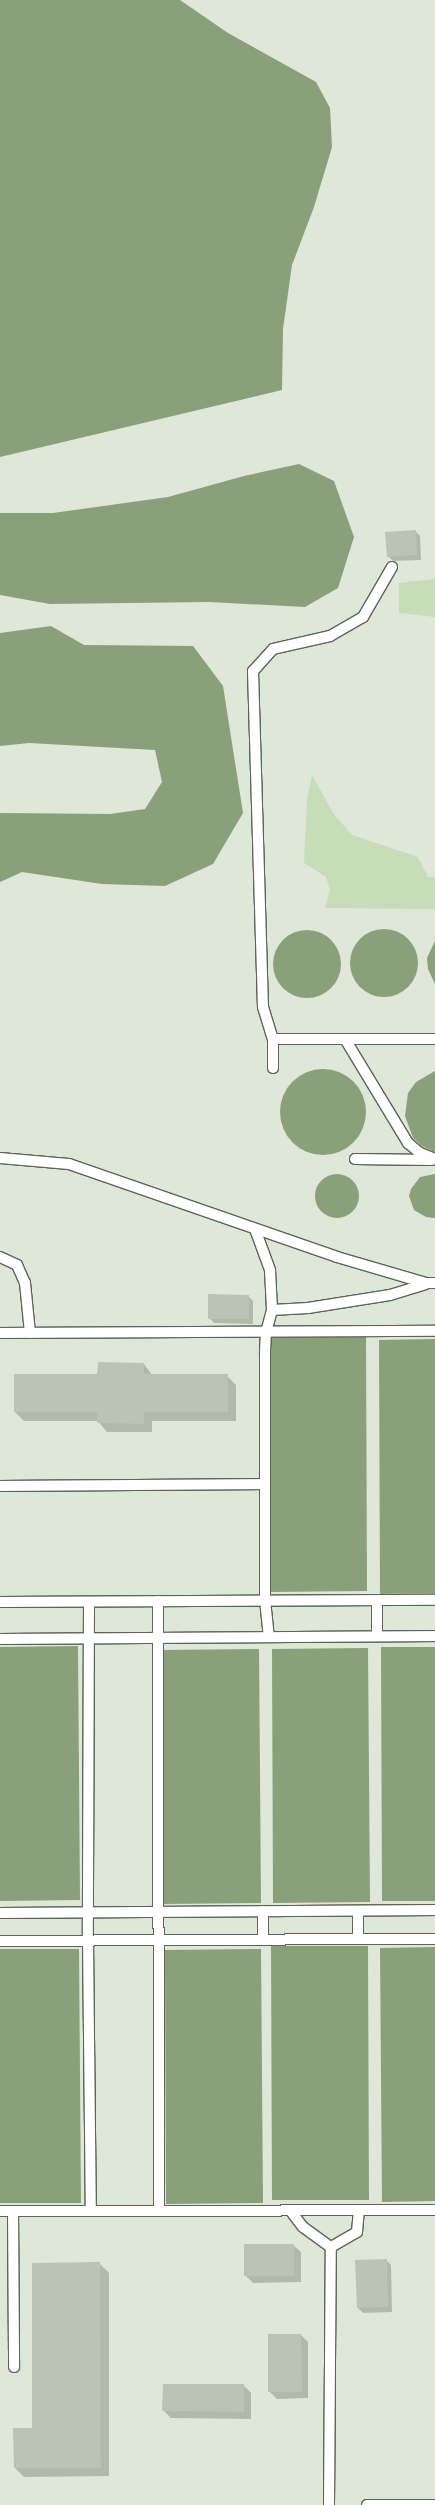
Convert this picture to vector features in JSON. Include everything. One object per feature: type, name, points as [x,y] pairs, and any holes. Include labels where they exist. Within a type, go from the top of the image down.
[{"type":"lane","points":[[273,1068],[273,1038],[264,1007],[253,672],[273,649],[330,636],[363,617],[392,567]]},
{"type":"lane","points":[[273,1038],[435,1039]]},
{"type":"lane","points":[[345,1039],[408,1143],[420,1153],[435,1160]]},
{"type":"lane","points":[[0,1158],[69,1164],[337,1257],[431,1283]]},
{"type":"lane","points":[[355,1159],[435,1160]]},
{"type":"lane","points":[[256,1229],[270,1270],[272,1310],[266,1332],[264,1484],[265,1600],[269,1637]]},
{"type":"lane","points":[[0,1257],[17,1265],[25,1283],[30,1333]]},
{"type":"lane","points":[[272,1310],[308,1308],[390,1294],[431,1283]]},
{"type":"lane","points":[[0,1333],[435,1331]]},
{"type":"lane","points":[[0,1486],[264,1484]]},
{"type":"lane","points":[[377,1600],[377,1636]]},
{"type":"lane","points":[[0,1602],[435,1600]]},
{"type":"lane","points":[[158,1601],[159,2211]]},
{"type":"lane","points":[[89,1602],[88,1940],[92,2211]]},
{"type":"lane","points":[[0,1639],[435,1636]]},
{"type":"lane","points":[[0,1913],[435,1910]]},
{"type":"lane","points":[[358,1911],[358,1939]]},
{"type":"lane","points":[[263,1912],[263,1940]]},
{"type":"lane","points":[[0,1941],[435,1939]]},
{"type":"lane","points":[[290,2210],[303,2227],[331,2247]]},
{"type":"lane","points":[[331,2247],[357,2232],[359,2210]]},
{"type":"lane","points":[[0,2211],[435,2210]]},
{"type":"lane","points":[[13,2211],[14,2366]]},
{"type":"lane","points":[[329,2505],[331,2247]]},
{"type":"lane","points":[[367,2505],[434,2505]]},
{"type":"shaded area","points":[[0,0],[180,0],[228,33],[316,82],[330,108],[332,147],[314,207],[292,265],[283,329],[282,390],[0,457]]},
{"type":"shaded area","points":[[299,464],[334,481],[354,537],[338,588],[305,607],[209,602],[50,604],[0,595],[0,513],[53,513],[168,497],[244,476]]},
{"type":"shaded area","points":[[435,579],[435,617],[399,613],[399,583]]},
{"type":"shaded area","points":[[51,626],[84,645],[193,646],[223,686],[243,813],[213,864],[165,886],[102,884],[22,872],[0,882],[0,813],[110,814],[145,809],[162,782],[155,750],[29,743],[0,746],[0,633]]},
{"type":"shaded area","points":[[312,775],[333,813],[352,835],[418,857],[428,877],[435,877],[435,909],[325,908],[330,890],[326,877],[304,863],[307,800]]},
{"type":"shaded area","points":[[391,929],[403,935],[412,944],[418,956],[416,976],[408,987],[391,997],[377,997],[360,987],[352,976],[350,956],[360,939],[371,931]]},
{"type":"shaded area","points":[[314,930],[326,936],[335,945],[341,957],[339,977],[331,988],[314,998],[300,998],[283,988],[275,977],[273,957],[283,940],[294,932]]},
{"type":"shaded area","points":[[435,941],[435,984],[428,969],[427,958]]},
{"type":"shaded area","points":[[323,1069],[339,1073],[353,1082],[362,1096],[366,1112],[362,1128],[353,1142],[339,1151],[323,1155],[307,1151],[293,1142],[284,1128],[280,1112],[284,1096],[293,1082],[307,1073]]},
{"type":"shaded area","points":[[435,1071],[435,1152],[422,1146],[413,1138],[405,1116],[408,1093],[416,1082]]},
{"type":"shaded area","points":[[333,1174],[341,1174],[353,1180],[359,1196],[353,1212],[341,1218],[333,1218],[321,1212],[315,1200],[315,1192],[321,1180]]},
{"type":"shaded area","points":[[435,1174],[435,1218],[426,1217],[414,1210],[409,1196],[411,1189],[420,1177]]},
{"type":"shaded area","points":[[366,1337],[367,1591],[271,1592],[269,1338]]},
{"type":"shaded area","points":[[435,1339],[435,1593],[380,1594],[379,1340]]},
{"type":"shaded area","points":[[78,1646],[80,1900],[0,1901],[0,1647]]},
{"type":"shaded area","points":[[381,1647],[435,1647],[435,1901],[382,1901]]},
{"type":"shaded area","points":[[368,1648],[370,1902],[273,1903],[272,1649]]},
{"type":"shaded area","points":[[259,1649],[261,1903],[164,1904],[162,1650]]},
{"type":"shaded area","points":[[271,1946],[368,1946],[369,2200],[272,2200]]},
{"type":"shaded area","points":[[435,1947],[435,2201],[382,2202],[380,1948]]},
{"type":"shaded area","points":[[0,1949],[79,1949],[81,2203],[0,2203]]},
{"type":"shaded area","points":[[261,1949],[263,2203],[166,2204],[165,1950]]},
{"type":"building","points":[[416,530],[417,555],[387,557],[385,532]]},
{"type":"building","points":[[208,1294],[249,1295],[249,1319],[208,1319]]},
{"type":"building","points":[[98,1362],[144,1363],[144,1374],[228,1374],[228,1412],[144,1412],[144,1424],[97,1423],[97,1412],[14,1412],[14,1374],[97,1374]]},
{"type":"building","points":[[244,2244],[294,2244],[294,2276],[244,2276]]},
{"type":"building","points":[[387,2259],[388,2307],[357,2308],[355,2260]]},
{"type":"building","points":[[100,2262],[101,2468],[14,2468],[13,2428],[32,2428],[32,2263]]},
{"type":"building","points":[[268,2334],[301,2334],[302,2392],[268,2392]]},
{"type":"building","points":[[163,2384],[244,2384],[244,2412],[162,2411]]}]
